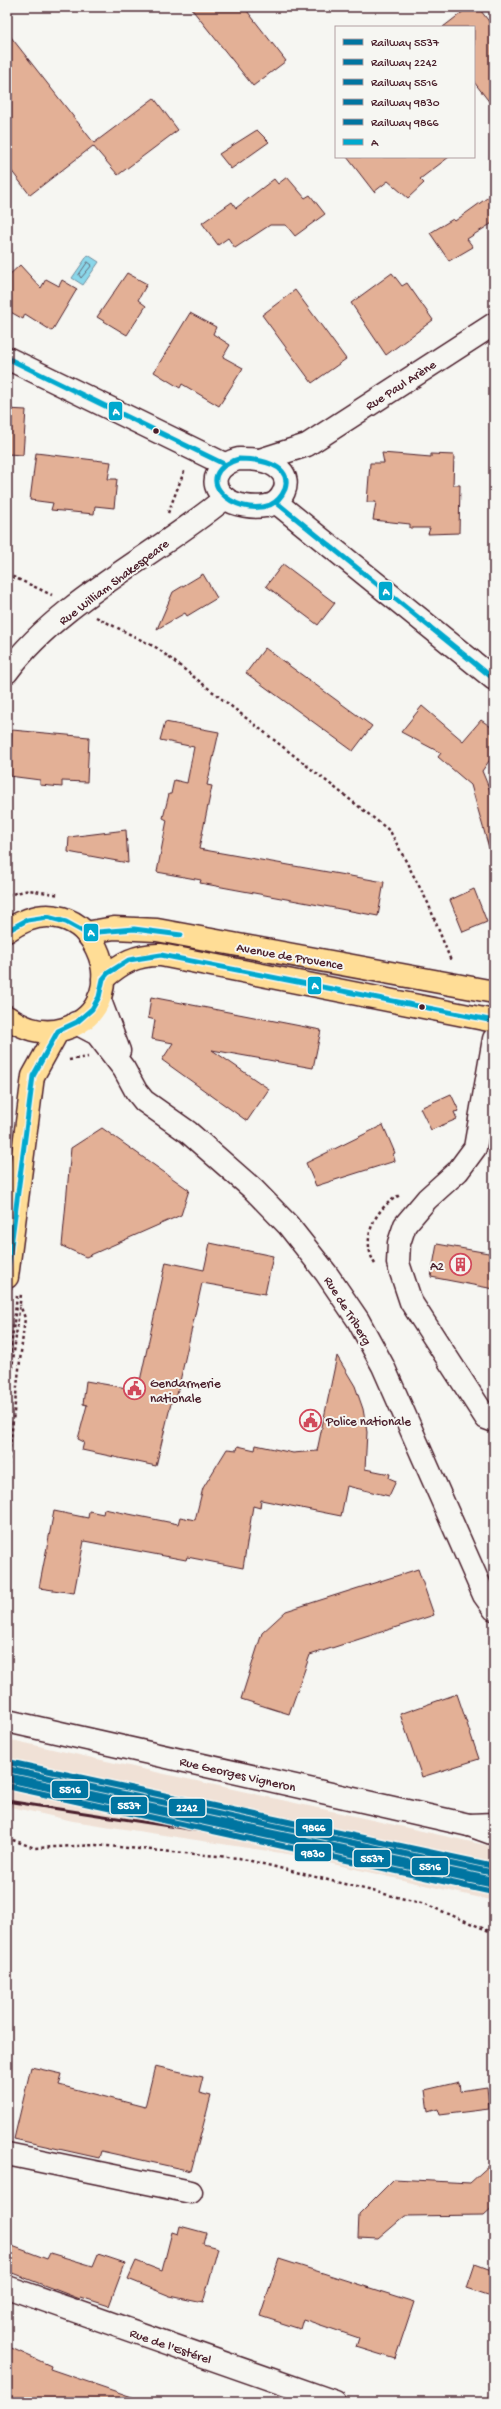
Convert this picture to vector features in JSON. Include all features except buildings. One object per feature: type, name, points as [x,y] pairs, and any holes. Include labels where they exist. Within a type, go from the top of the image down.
[{"type":"main road","points":[[11,925],[29,918],[54,917],[65,919],[86,933],[96,946],[100,956],[101,988]]},
{"type":"main road","name":"Avenue de Provence","points":[[86,933],[114,928],[156,930],[494,992]]},
{"type":"main road","name":"Avenue de Provence","points":[[7,1277],[33,1076],[67,1027],[85,1017],[101,988],[115,968],[135,958],[162,955],[494,1021]]},
{"type":"main road","points":[[7,1017],[31,1030],[67,1027]]},
{"type":"street","name":"Rue Paul Arène","points":[[260,460],[307,445],[494,324]]},
{"type":"street","points":[[7,358],[224,464]]},
{"type":"street","name":"Rue Paul Arène","points":[[286,479],[307,445]]},
{"type":"street","points":[[239,458],[260,460],[281,470],[286,479],[282,496],[276,503],[267,506],[251,507],[235,504],[225,498],[216,484],[216,476],[224,464],[239,458]]},
{"type":"street","name":"Rue William Shakespeare","points":[[7,672],[33,643],[76,606],[225,498]]},
{"type":"street","points":[[276,503],[494,679]]},
{"type":"street","name":"Rue de Triberg","points":[[101,988],[124,1069]]},
{"type":"street","name":"Rue de Triberg","points":[[67,1027],[97,1034],[124,1069],[136,1091],[144,1101],[188,1132],[253,1189],[288,1225],[326,1272],[358,1320],[383,1366],[484,1595],[494,1609]]},
{"type":"street","points":[[494,1039],[475,1148],[458,1171],[427,1199],[405,1225],[399,1243],[398,1263],[412,1302],[486,1418],[494,1421]]},
{"type":"street","name":"Rue Georges Vigneron","points":[[7,1721],[469,1825],[494,1834]]},
{"type":"street","name":"Rue Georges Vigneron","points":[[469,1825],[494,1824]]},
{"type":"street","points":[[7,2154],[191,2192]]},
{"type":"street","name":"Rue de l'Estérel","points":[[7,2287],[335,2402]]},
{"type":"path","points":[[7,574],[57,598]]},
{"type":"path","points":[[96,617],[157,648],[390,831],[428,903],[454,970],[455,985]]},
{"type":"path","points":[[66,1062],[71,1058],[92,1056]]},
{"type":"path","points":[[377,1267],[370,1251],[369,1243],[373,1223],[389,1200],[402,1194]]},
{"type":"path","points":[[7,1472],[25,1318],[20,1304]]},
{"type":"path","points":[[7,1838],[35,1848],[96,1846],[239,1858],[424,1904],[494,1934]]},
{"type":"shaded area","points":[[7,1739],[494,1847],[494,1901],[294,1855],[73,1821],[7,1806]]},
{"type":"water","points":[[88,255],[99,262],[83,285],[72,278]]},
{"type":"railway","points":[[7,1801],[350,1854]]},
{"type":"rail line","name":"9866","points":[[8,1762],[494,1866]]},
{"type":"rail line","name":"2242","points":[[7,1769],[494,1873]]},
{"type":"rail line","name":"5516","points":[[7,1776],[493,1880]]},
{"type":"rail line","name":"5537","points":[[7,1779],[494,1885]]},
{"type":"rail line","name":"9830","points":[[7,1786],[493,1892]]},
{"type":"transit line","name":"A","points":[[7,358],[224,464]]},
{"type":"transit line","name":"A","points":[[239,459],[254,460],[271,464],[284,473],[286,480],[285,489],[281,496],[273,504],[256,507],[243,506],[231,500],[222,493],[216,484],[217,475],[224,466],[239,459]]},
{"type":"transit line","name":"A","points":[[277,503],[494,679]]},
{"type":"transit line","name":"A","points":[[7,931],[27,920],[47,917],[66,922],[86,933],[134,929],[181,935]]},
{"type":"transit line","name":"A","points":[[7,1277],[33,1076],[58,1031],[77,1022],[92,1009],[99,997],[103,979],[108,973],[129,960],[161,955],[494,1021]]},
{"type":"place","name":"A2","points":[[460,1265]]},
{"type":"place","name":"Gendarmerie nationale","points":[[135,1389]]},
{"type":"place","name":"Police nationale","points":[[310,1420]]}]
